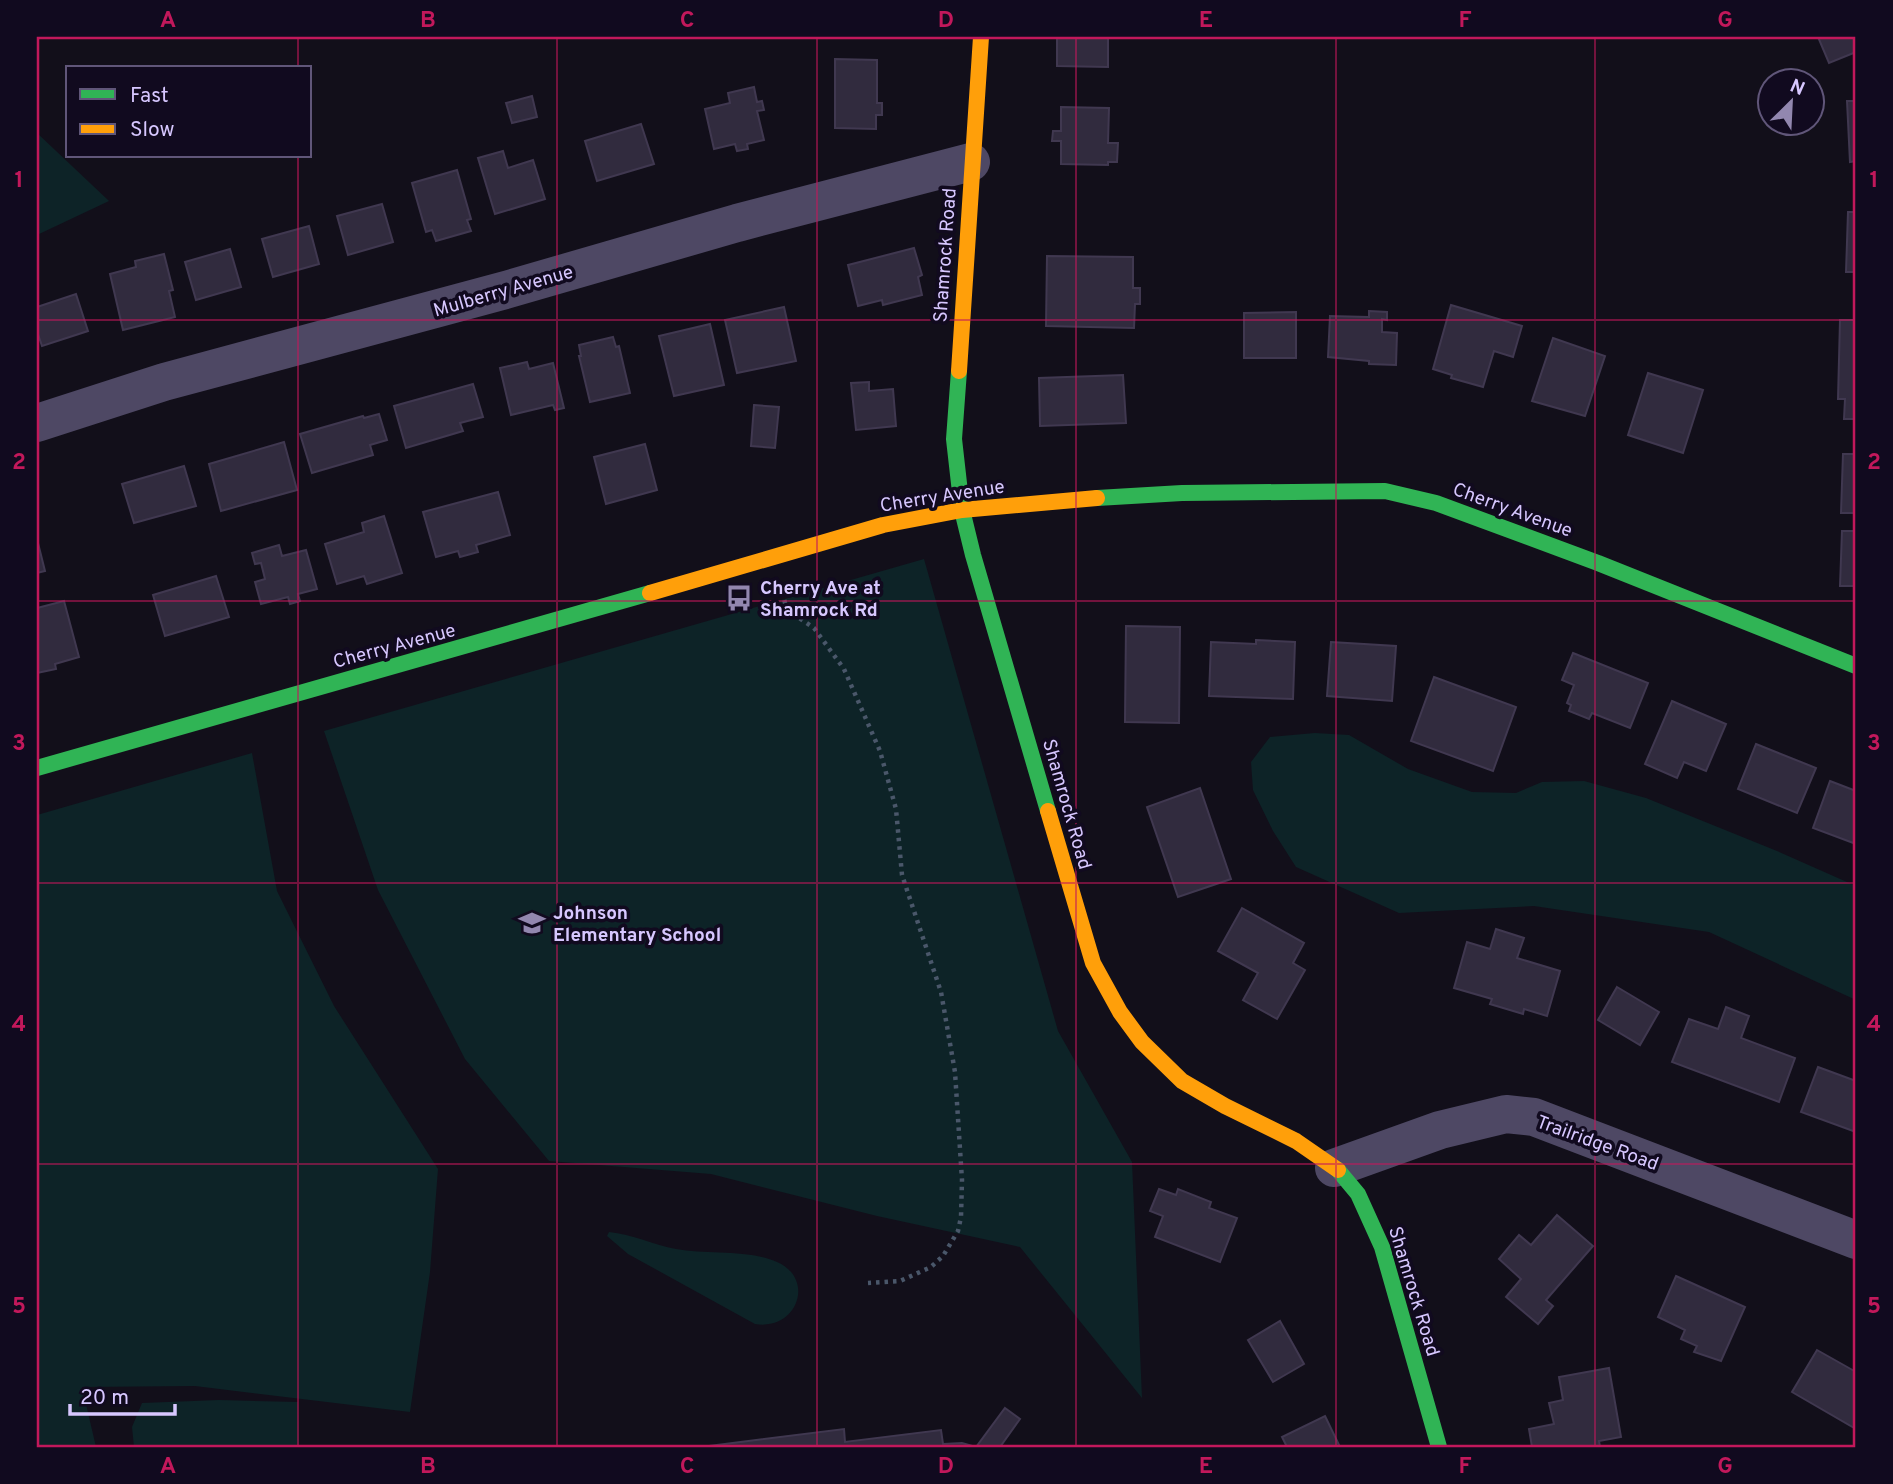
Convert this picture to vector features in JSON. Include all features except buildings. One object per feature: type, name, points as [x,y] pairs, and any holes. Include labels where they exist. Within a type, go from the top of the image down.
[{"type":"street","name":"Shamrock Road","points":[[981,37],[954,439],[962,510],[979,578],[1093,964],[1116,1008],[1146,1048],[1183,1082],[1305,1146],[1355,1188],[1377,1232],[1439,1447]]},
{"type":"street","name":"Mulberry Avenue","points":[[37,423],[164,382],[509,289],[737,223],[971,162]]},
{"type":"street","name":"Cherry Avenue","points":[[37,768],[470,646],[883,525],[962,510],[1045,501],[1182,493],[1385,491],[1436,503],[1598,563],[1856,666]]},
{"type":"street","name":"Trailridge Road","points":[[1334,1168],[1440,1130],[1506,1114],[1534,1117],[1856,1240]]},
{"type":"path","points":[[782,591],[787,610],[814,628],[844,668],[880,751],[896,808],[902,875],[941,992],[955,1072],[962,1180],[958,1231],[943,1256],[916,1275],[900,1281],[868,1283]]},
{"type":"green space","points":[[37,133],[109,201],[37,235]]},
{"type":"green space","points":[[924,559],[1058,1031],[1132,1162],[1142,1398],[1020,1247],[877,1216],[711,1174],[549,1161],[465,1059],[378,890],[324,731]]},
{"type":"green space","points":[[1315,733],[1349,735],[1408,769],[1472,792],[1516,793],[1542,782],[1584,781],[1646,798],[1856,886],[1856,1000],[1709,932],[1534,906],[1399,913],[1296,867],[1273,831],[1253,790],[1251,762],[1270,737]]},
{"type":"green space","points":[[252,753],[277,891],[334,1006],[438,1169],[430,1272],[410,1412],[195,1386],[82,1387],[96,1447],[37,1447],[37,815]]},
{"type":"green space","points":[[609,1232],[676,1249],[754,1255],[777,1262],[789,1270],[796,1280],[796,1302],[791,1312],[782,1320],[770,1324],[755,1324],[628,1254],[607,1236]]},
{"type":"green space","points":[[219,1400],[298,1402],[299,1447],[134,1447],[132,1427],[142,1403]]},
{"type":"traffic: fast","points":[[959,371],[954,439],[962,510],[1048,811]]},
{"type":"traffic: fast","points":[[1097,498],[1182,493],[1385,491],[1436,503],[1598,563],[1856,666]]},
{"type":"traffic: fast","points":[[37,768],[650,593]]},
{"type":"traffic: fast","points":[[1338,1170],[1358,1194],[1382,1247],[1439,1447]]},
{"type":"traffic: slow","points":[[959,371],[981,37]]},
{"type":"traffic: slow","points":[[650,593],[883,525],[962,510],[1097,498]]},
{"type":"traffic: slow","points":[[1048,811],[1093,963],[1120,1012],[1142,1042],[1182,1081],[1296,1141],[1338,1170]]},
{"type":"place","name":"Cherry Ave at Shamrock Rd","points":[[739,598]]},
{"type":"place","name":"Johnson Elementary School","points":[[532,923]]}]
